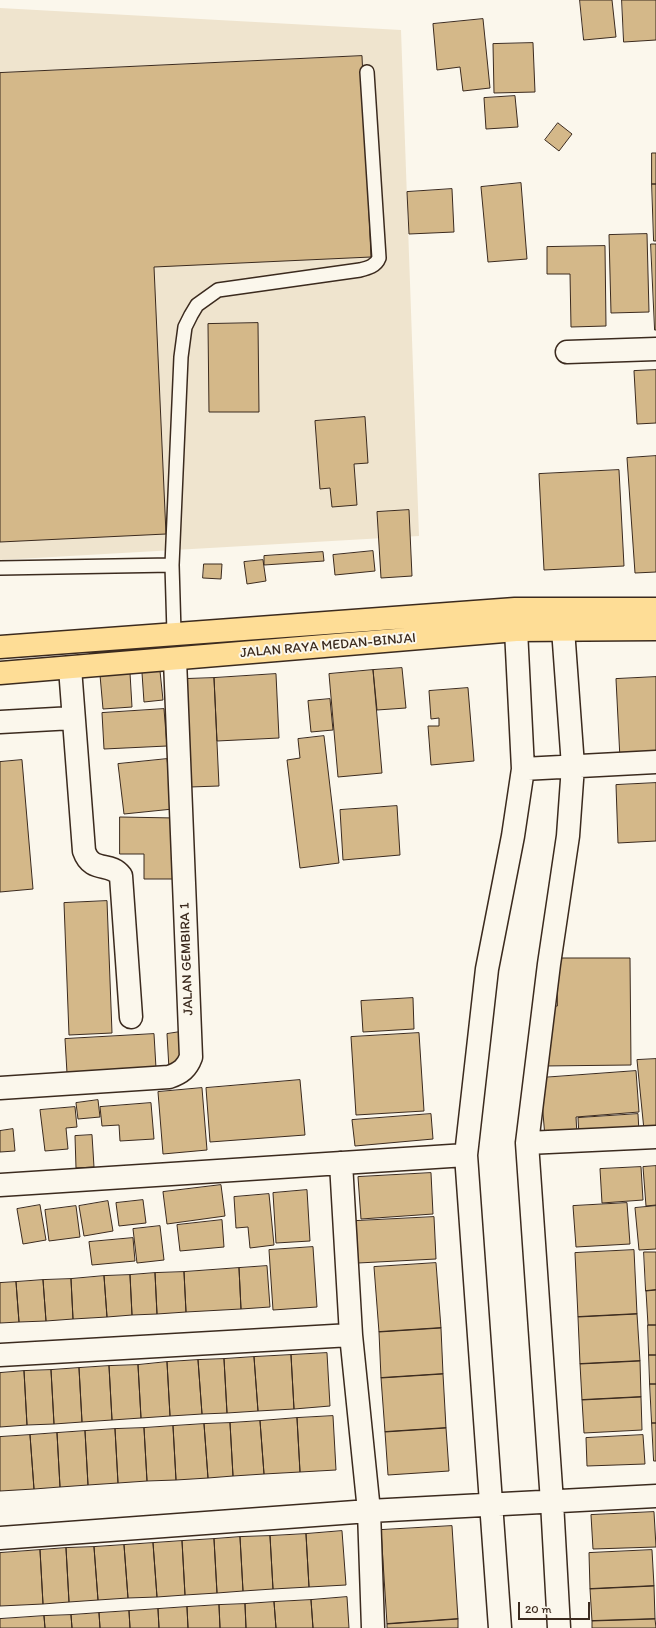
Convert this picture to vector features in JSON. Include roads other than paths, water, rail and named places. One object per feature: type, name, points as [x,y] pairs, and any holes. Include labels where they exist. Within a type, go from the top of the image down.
[{"type":"highway","name":"JALAN RAYA MEDAN-BINJAI","points":[[0,647],[516,609],[656,609]]},
{"type":"highway","name":"JALAN RAYA MEDAN-BINJAI","points":[[0,673],[175,660],[516,630],[656,629]]},
{"type":"street","points":[[567,352],[656,349]]},
{"type":"street","points":[[559,1628],[552,1502],[527,1143],[549,964],[568,836],[573,766],[563,629]]},
{"type":"street","points":[[500,1628],[466,1155],[487,969],[513,836],[523,769],[516,630]]},
{"type":"street","name":"JALAN GEMBIRA 1","points":[[0,1088],[169,1077],[179,1074],[188,1064],[191,1057],[175,660]]},
{"type":"street","points":[[70,668],[84,851],[89,861],[94,865],[114,870],[121,876],[131,1017]]},
{"type":"street","points":[[0,722],[73,718]]},
{"type":"street","points":[[523,769],[656,762]]},
{"type":"street","points":[[527,1143],[656,1136]]},
{"type":"street","points":[[0,1185],[466,1155]]},
{"type":"street","points":[[341,1163],[351,1335],[369,1511],[373,1628]]},
{"type":"street","points":[[0,1355],[351,1335]]},
{"type":"street","points":[[0,1538],[369,1511],[656,1496]]},
{"type":"lane","points":[[174,634],[172,565],[181,357],[185,328],[197,305],[218,290],[360,270],[370,268],[379,260],[367,72]]},
{"type":"lane","points":[[0,568],[172,565]]}]
